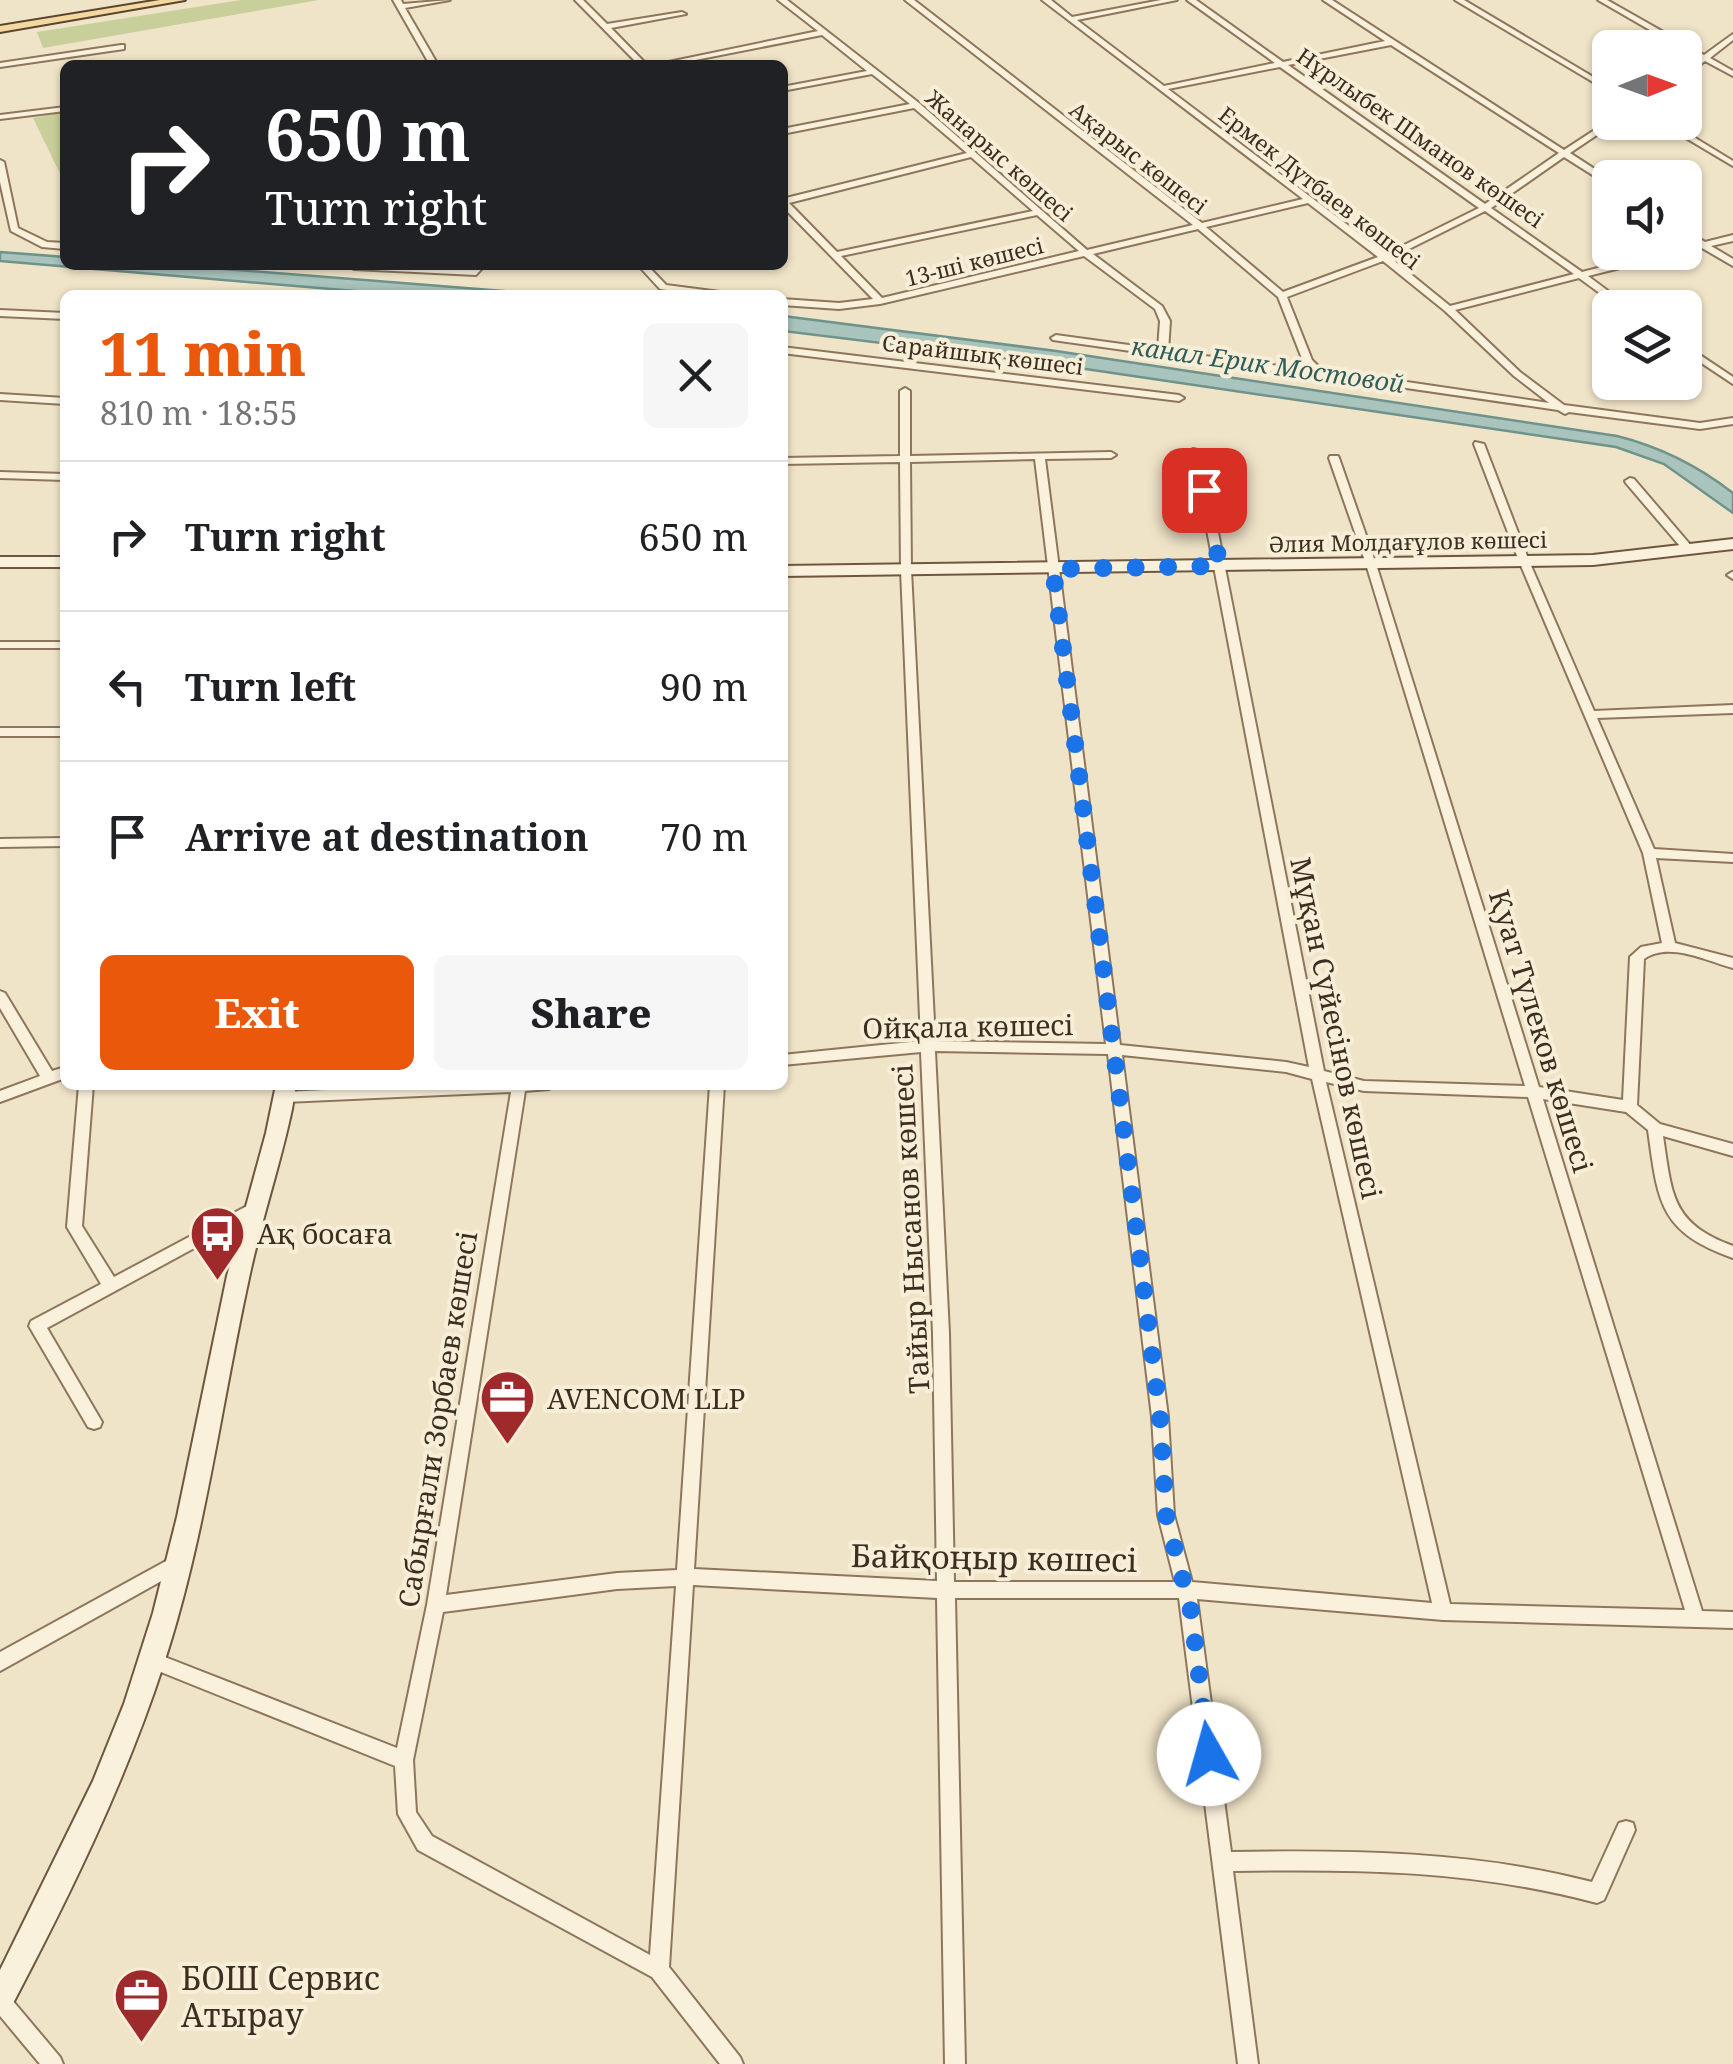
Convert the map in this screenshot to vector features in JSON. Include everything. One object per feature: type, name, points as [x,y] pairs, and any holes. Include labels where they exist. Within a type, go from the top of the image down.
[{"type":"main road","points":[[0,29],[180,0]]},
{"type":"main road","name":"Әлия Молдағұлов көшесі","points":[[788,571],[1593,560],[1733,544]]},
{"type":"main road","points":[[0,562],[60,562]]},
{"type":"main road","points":[[0,2000],[36,1933],[115,1760],[152,1660],[177,1563],[252,1210],[285,1091]]},
{"type":"street","points":[[431,60],[399,3],[446,0]]},
{"type":"street","points":[[579,0],[638,60]]},
{"type":"street","name":"Жанарыс көшесі","points":[[782,0],[916,105],[1085,252],[1159,308],[1165,321],[1163,352]]},
{"type":"street","name":"Ақарыс көшесi","points":[[909,0],[1198,224],[1282,296],[1308,361],[1315,368]]},
{"type":"street","name":"Ермек Дүтбаев көшесi","points":[[1046,0],[1384,256],[1517,374],[1565,411]]},
{"type":"street","points":[[1071,19],[1173,0]]},
{"type":"street","name":"Нұрлыбек Шманов көшесі","points":[[1192,0],[1603,290]]},
{"type":"street","points":[[1327,0],[1592,171]]},
{"type":"street","points":[[1459,0],[1592,79]]},
{"type":"street","points":[[1602,0],[1733,74]]},
{"type":"street","points":[[605,27],[682,14]]},
{"type":"street","points":[[683,60],[821,32]]},
{"type":"street","points":[[1702,61],[1733,36]]},
{"type":"street","points":[[1163,88],[1392,42]]},
{"type":"street","points":[[0,65],[121,48]]},
{"type":"street","points":[[788,88],[872,72]]},
{"type":"street","points":[[788,131],[916,105]]},
{"type":"street","points":[[0,117],[60,110]]},
{"type":"street","points":[[1282,296],[1384,256],[1485,208],[1592,134]]},
{"type":"street","points":[[1694,140],[1733,164]]},
{"type":"street","points":[[788,201],[974,154]]},
{"type":"street","points":[[1,167],[14,230],[44,245],[60,246]]},
{"type":"street","name":"13-ші көшесi","points":[[788,302],[839,306],[880,301],[1309,200]]},
{"type":"street","points":[[788,207],[880,301]]},
{"type":"street","points":[[834,255],[1040,212]]},
{"type":"street","points":[[1703,244],[1733,238]]},
{"type":"street","points":[[1703,244],[1733,263]]},
{"type":"street","points":[[438,270],[465,274],[477,270]]},
{"type":"street","points":[[646,270],[664,287],[685,290]]},
{"type":"street","points":[[1448,309],[1606,270]]},
{"type":"street","points":[[0,313],[60,316]]},
{"type":"street","points":[[1056,338],[1279,369],[1315,368],[1330,374],[1565,411],[1700,426],[1733,421]]},
{"type":"street","name":"Сарайшық көшесі","points":[[788,351],[1179,398]]},
{"type":"street","points":[[1702,360],[1733,381]]},
{"type":"street","points":[[1514,403],[1520,390],[1517,374]]},
{"type":"street","name":"Тайыр Нысанов көшесi","points":[[905,392],[906,570],[941,1333],[955,2064]]},
{"type":"street","points":[[0,397],[60,401]]},
{"type":"street","points":[[1479,444],[1524,561],[1650,853],[1669,946]]},
{"type":"street","name":"Мұқан Сүйесінов көшесі","points":[[1197,452],[1318,1076],[1443,1612]]},
{"type":"street","points":[[788,461],[1111,455]]},
{"type":"street","points":[[1040,458],[1160,1417],[1166,1515],[1186,1590],[1248,2064]]},
{"type":"street","name":"Қуат Түлеков көшесі","points":[[1334,458],[1535,1092],[1696,1620]]},
{"type":"street","points":[[0,474],[60,477]]},
{"type":"street","points":[[1630,481],[1689,550]]},
{"type":"street","points":[[0,645],[60,645]]},
{"type":"street","points":[[1591,715],[1733,710]]},
{"type":"street","points":[[0,732],[60,732]]},
{"type":"street","points":[[0,843],[60,842]]},
{"type":"street","points":[[1650,853],[1733,858]]},
{"type":"street","points":[[1733,964],[1669,946],[1637,957],[1630,1106],[1656,1128],[1733,1150]]},
{"type":"street","points":[[0,996],[48,1078]]},
{"type":"street","name":"Ойқала көшесі","points":[[788,1059],[926,1046],[1113,1049],[1286,1067],[1364,1086],[1535,1092],[1630,1106]]},
{"type":"street","points":[[0,1097],[60,1074]]},
{"type":"street","points":[[86,1090],[74,1227],[110,1286]]},
{"type":"street","points":[[285,1091],[332,1090]]},
{"type":"street","name":"Сабырғали Зорбаев көшесі","points":[[517,1090],[436,1605],[404,1760],[407,1814],[425,1844],[659,1970]]},
{"type":"street","points":[[718,1090],[659,1970],[733,2064]]},
{"type":"street","points":[[1656,1128],[1666,1202],[1674,1218],[1707,1244],[1733,1252]]},
{"type":"street","points":[[94,1422],[36,1326],[252,1210]]},
{"type":"street","points":[[0,1662],[177,1563]]},
{"type":"street","name":"Байқоңыр көшесi","points":[[436,1605],[617,1581],[686,1577],[946,1590],[1186,1590],[1443,1612],[1733,1620]]},
{"type":"street","points":[[152,1660],[404,1760]]},
{"type":"street","points":[[1223,1862],[1393,1860],[1548,1878],[1597,1893],[1626,1830]]},
{"type":"street","points":[[0,2000],[53,2064]]},
{"type":"green space","points":[[241,0],[319,0],[43,48],[37,32]]},
{"type":"green space","points":[[60,113],[60,174],[33,118]]},
{"type":"water","points":[[0,252],[60,257],[60,266],[0,261]]},
{"type":"water","points":[[106,270],[237,270],[491,290],[343,290]]},
{"type":"water","name":"канал Ерик Мостовой","points":[[788,317],[1056,351],[1617,436],[1664,451],[1706,474],[1733,493],[1733,513],[1664,464],[1616,447],[1045,363],[788,332]]},
{"type":"place","name":"Ақ босаға","points":[[218,1282]]},
{"type":"place","name":"AVENCOM LLP","points":[[508,1447]]},
{"type":"place","name":"БОШ Сервис Атырау","points":[[142,2044]]},
{"type":"route","points":[[1204,490],[1220,566],[1053,569],[1160,1417],[1166,1515],[1191,1611],[1209,1754]]}]
